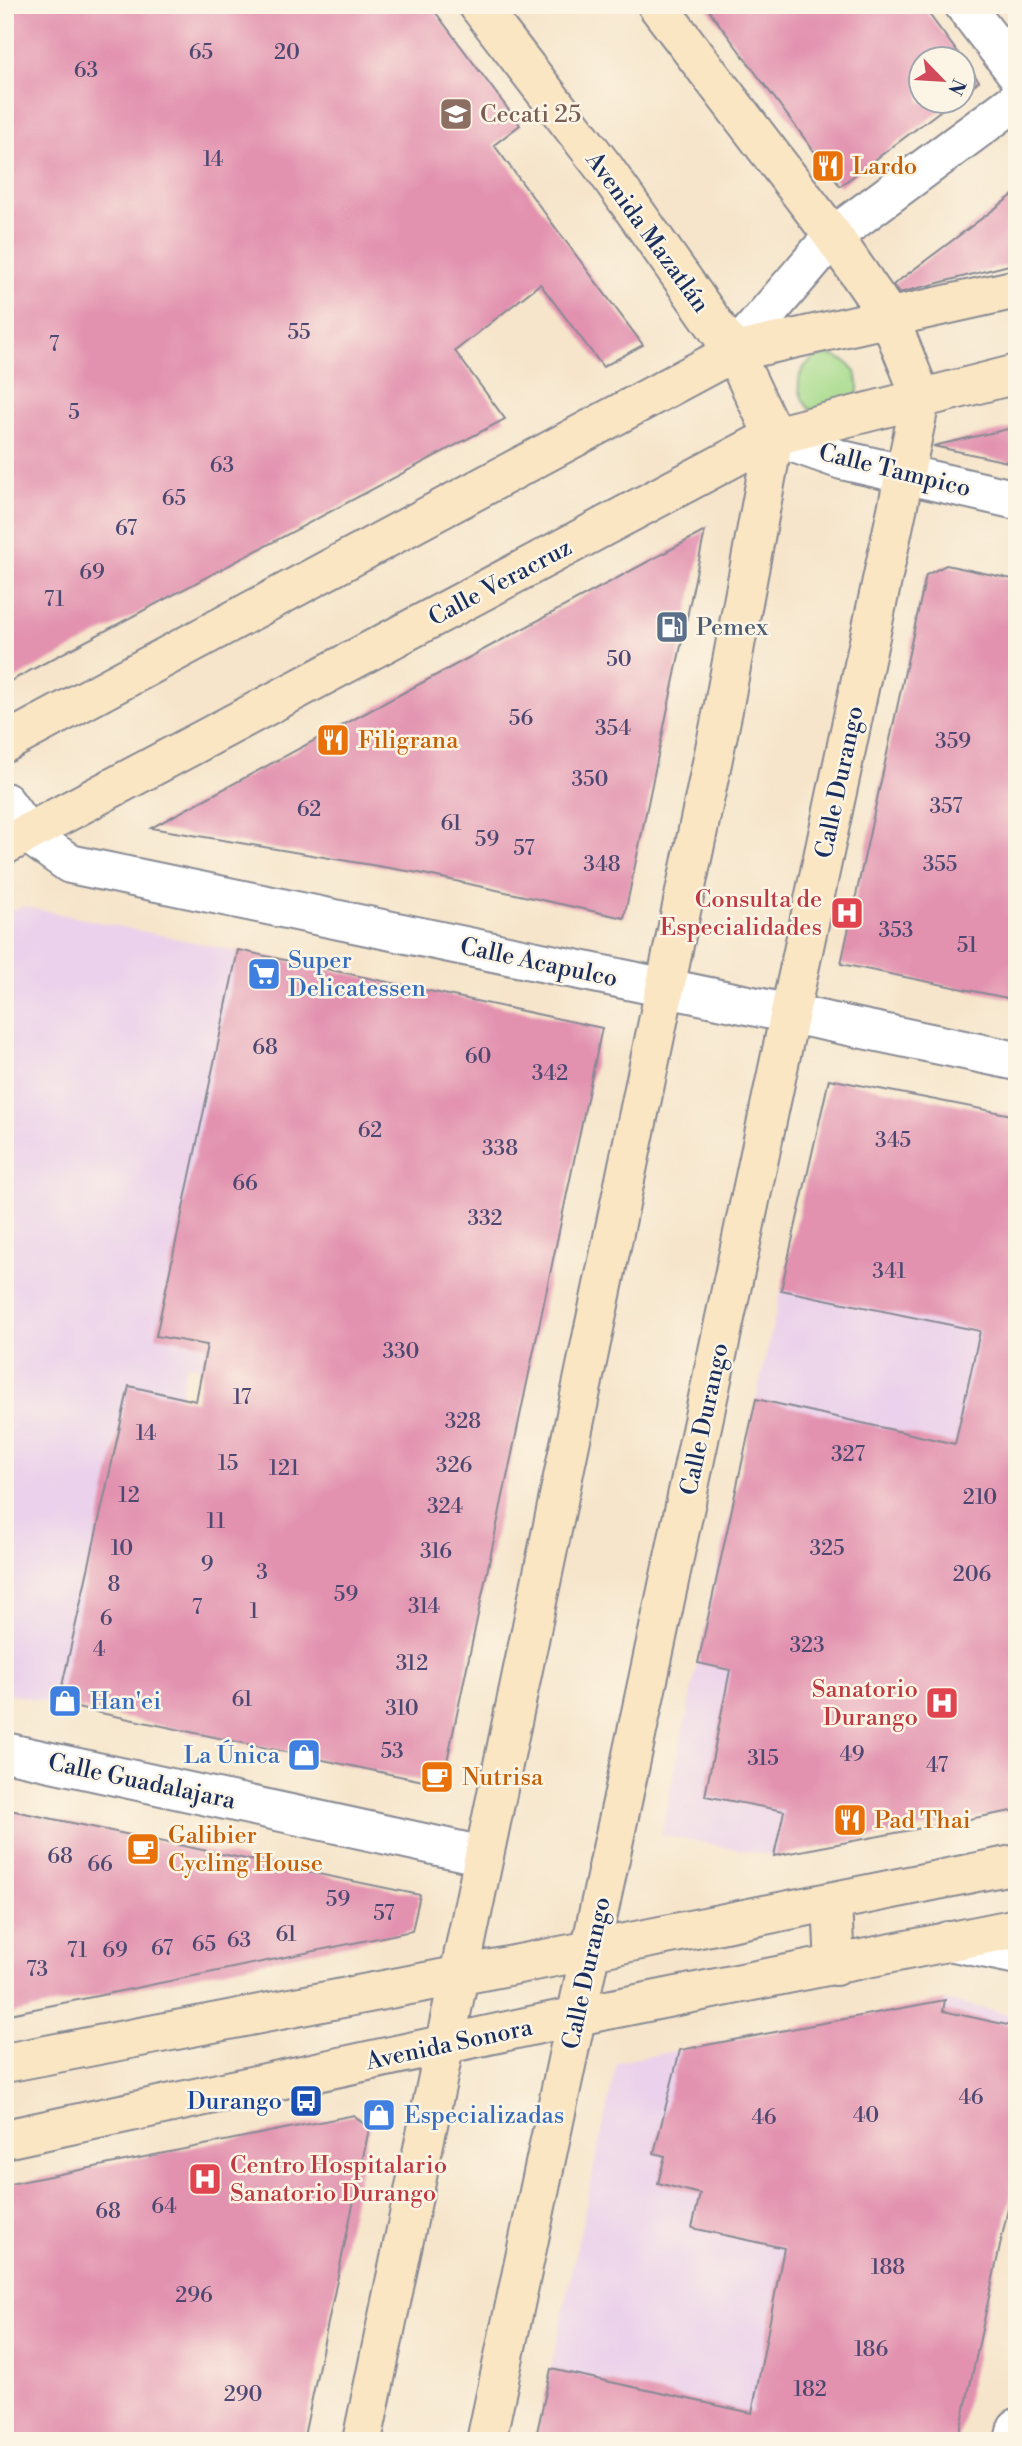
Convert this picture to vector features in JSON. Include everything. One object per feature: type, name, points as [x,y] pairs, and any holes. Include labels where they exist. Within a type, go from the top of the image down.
[{"type":"main road","name":"Avenida Mazatlán","points":[[478,5],[605,169],[734,352],[774,436]]},
{"type":"main road","points":[[657,5],[833,236],[890,317],[921,397]]},
{"type":"main road","points":[[5,743],[734,352],[1017,289]]},
{"type":"main road","name":"Calle Veracruz","points":[[17,840],[774,436],[1017,374]]},
{"type":"main road","name":"Calle Durango","points":[[486,2441],[921,397]]},
{"type":"main road","points":[[362,2441],[723,710],[774,436]]},
{"type":"main road","points":[[5,2063],[459,1976],[1017,1864]]},
{"type":"main road","points":[[832,1902],[835,1966]]},
{"type":"main road","name":"Avenida Sonora","points":[[5,2139],[577,2016],[1017,1928]]},
{"type":"street","points":[[964,5],[1017,74]]},
{"type":"street","points":[[734,352],[833,236],[1017,100]]},
{"type":"street","name":"Calle Tampico","points":[[774,436],[842,460],[1017,500]]},
{"type":"street","name":"Calle Acapulco","points":[[5,802],[17,840],[70,864],[1017,1061]]},
{"type":"street","name":"Calle Guadalajara","points":[[5,1752],[484,1856]]},
{"type":"street","points":[[948,1941],[1017,1955]]},
{"type":"street","points":[[1014,2441],[1017,2428]]},
{"type":"shaded area","points":[[22,906],[602,1028],[442,1785],[287,1752],[291,1641],[268,1749],[147,1723],[161,1654],[203,1368],[187,1364],[114,1716],[5,1693],[5,914]]},
{"type":"shaded area","points":[[829,1079],[1017,1116],[1017,1810],[774,1856],[661,1835],[715,1580]]},
{"type":"shaded area","points":[[945,2000],[1017,2016],[1017,2170],[964,2409],[535,2441],[617,2062]]},
{"type":"green space","points":[[829,355],[844,361],[854,371],[858,384],[856,400],[810,410],[800,393],[800,375],[810,362]]},
{"type":"building","points":[[5,5],[430,5],[520,125],[494,145],[643,345],[603,367],[540,284],[455,351],[505,419],[5,684]]},
{"type":"building","points":[[705,5],[922,5],[953,46],[906,46],[906,116],[933,116],[840,186]]},
{"type":"building","points":[[1017,192],[1017,263],[899,293],[893,285]]},
{"type":"building","points":[[1017,427],[1017,464],[933,446]]},
{"type":"building","points":[[705,531],[624,918],[419,873],[151,828]]},
{"type":"building","points":[[946,565],[1017,580],[1017,1000],[841,964],[926,575]]},
{"type":"building","points":[[238,950],[602,1028],[442,1785],[58,1704],[129,1386],[196,1401],[207,1345],[156,1336]]},
{"type":"building","points":[[829,1079],[1017,1116],[1017,1810],[774,1856],[784,1811],[705,1796],[730,1670],[698,1663],[756,1399],[955,1444],[980,1331],[781,1290]]},
{"type":"building","points":[[5,1809],[420,1895],[412,1931],[5,2015]]},
{"type":"building","points":[[945,2000],[943,2011],[1017,2027],[1017,2167],[958,2441],[535,2441],[551,2369],[752,2413],[784,2248],[692,2228],[700,2194],[658,2183],[665,2156],[654,2153],[680,2050]]},
{"type":"building","points":[[354,2115],[369,2129],[303,2441],[5,2441],[5,2185]]},
{"type":"place","name":"Cecati 25","points":[[456,114]]},
{"type":"place","name":"Lardo","points":[[828,166]]},
{"type":"place","name":"Pemex","points":[[672,627]]},
{"type":"place","name":"Filigrana","points":[[333,740]]},
{"type":"place","name":"Consulta de Especialidades","points":[[847,913]]},
{"type":"place","name":"Super Delicatessen","points":[[264,974]]},
{"type":"place","name":"Han'ei","points":[[65,1701]]},
{"type":"place","name":"Sanatorio Durango","points":[[942,1703]]},
{"type":"place","name":"La Única","points":[[304,1755]]},
{"type":"place","name":"Nutrisa","points":[[437,1777]]},
{"type":"place","name":"Pad Thai","points":[[850,1820]]},
{"type":"place","name":"Galibier Cycling House","points":[[143,1849]]},
{"type":"place","name":"Durango","points":[[306,2101]]},
{"type":"place","name":"Especializadas","points":[[379,2115]]},
{"type":"place","name":"Centro Hospitalario Sanatorio Durango","points":[[205,2179]]}]
